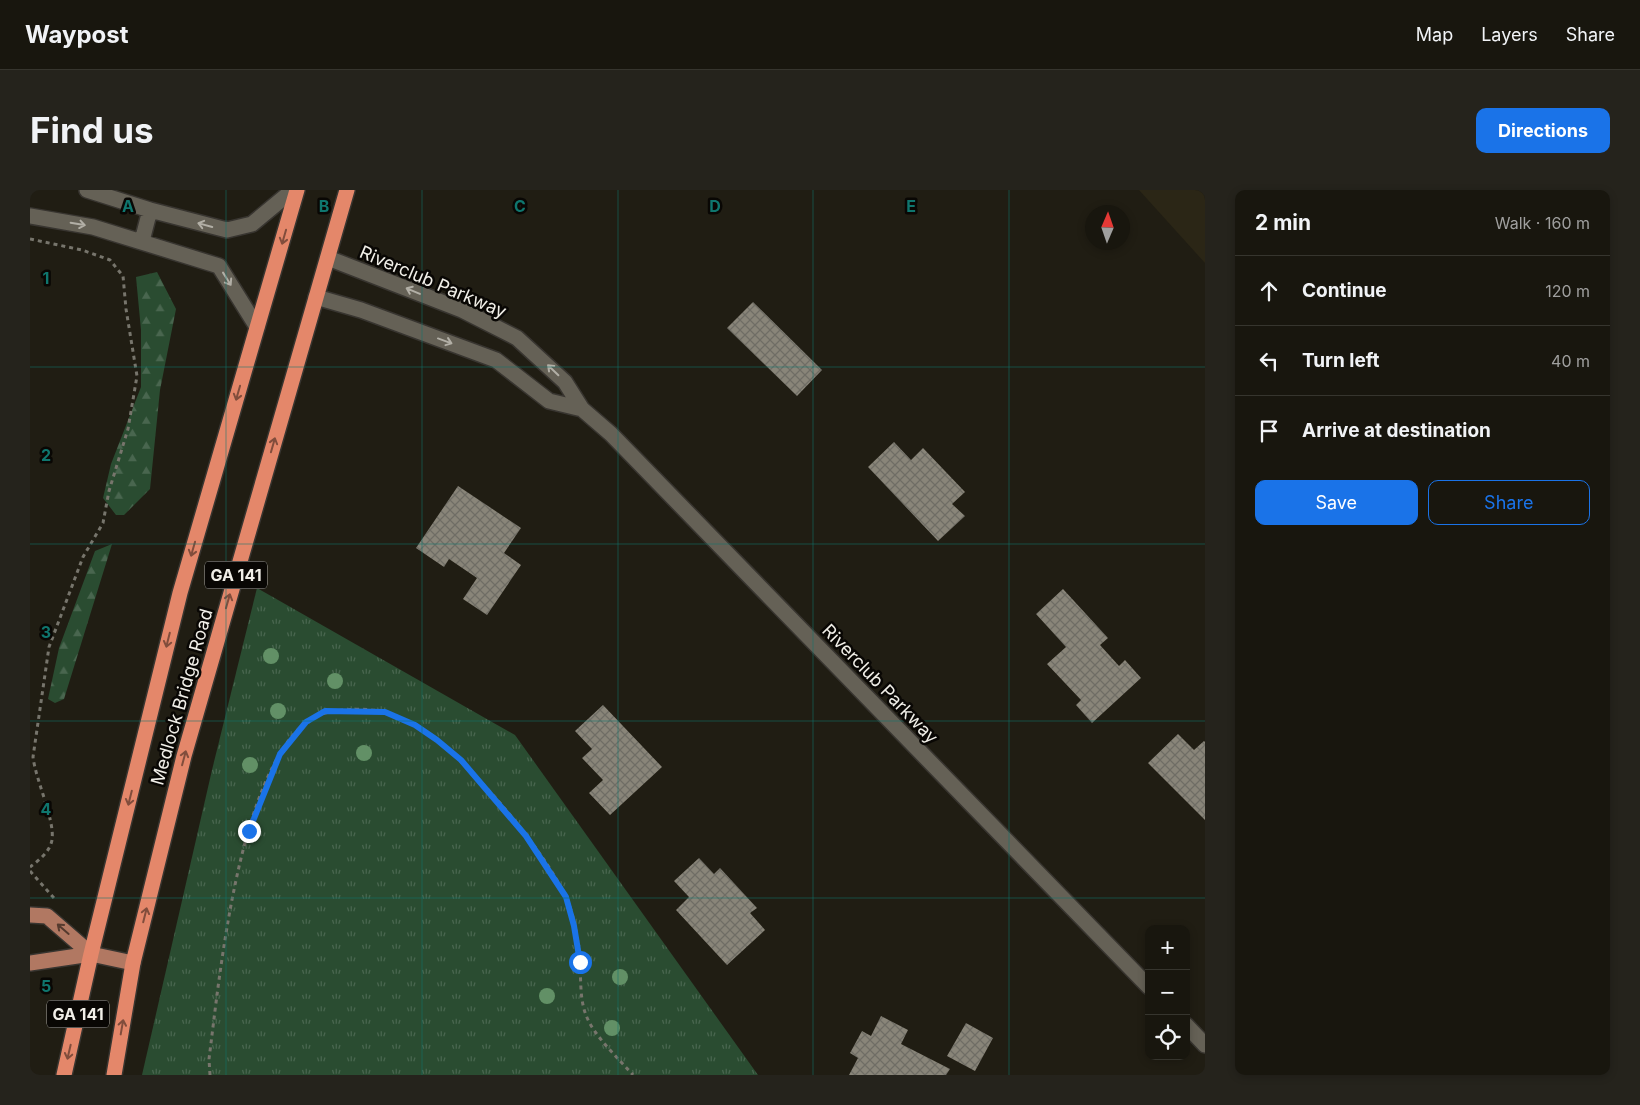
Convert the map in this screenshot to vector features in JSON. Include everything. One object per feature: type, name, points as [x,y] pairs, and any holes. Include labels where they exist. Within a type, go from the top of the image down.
[{"type":"highway","name":"Medlock Bridge Road","points":[[64,1075],[91,954],[180,593],[297,190]]},
{"type":"highway","name":"Medlock Bridge Road","points":[[114,1075],[133,963],[184,756],[348,190]]},
{"type":"main road","points":[[30,915],[47,916],[91,954]]},
{"type":"main road","points":[[30,963],[91,954],[133,963]]},
{"type":"street","points":[[87,190],[150,210],[226,230],[252,224],[292,190]]},
{"type":"street","points":[[142,241],[150,210]]},
{"type":"street","points":[[30,216],[93,227],[219,266],[257,327]]},
{"type":"street","name":"Riverclub Parkway","points":[[328,258],[462,310],[517,338],[565,382],[582,409],[611,434],[1145,983]]},
{"type":"street","name":"Riverclub Parkway","points":[[316,296],[361,310],[496,360],[549,401],[582,409]]},
{"type":"street","points":[[1190,1029],[1205,1045]]},
{"type":"path","points":[[30,238],[101,256],[110,260],[119,270],[123,276],[126,309],[137,376],[128,429],[108,491],[103,523],[83,557],[49,646],[33,756],[35,775],[50,821],[52,841],[43,857],[30,867]]},
{"type":"path","points":[[210,1075],[211,1050],[233,893],[249,831],[264,789],[280,754],[306,722],[325,711],[354,710],[385,712],[415,725],[437,740],[461,760],[526,836],[566,897],[574,926],[586,1016],[633,1075]]},
{"type":"shaded area","points":[[1139,190],[1205,190],[1205,263]]},
{"type":"green space","points":[[157,272],[176,309],[160,390],[150,489],[124,515],[116,515],[103,498],[111,464],[141,387],[141,330],[136,277]]},
{"type":"green space","points":[[112,544],[64,699],[55,703],[48,699],[59,648],[95,551]]},
{"type":"green space","points":[[257,588],[515,735],[758,1075],[142,1075],[212,770]]},
{"type":"building","points":[[753,302],[822,370],[797,396],[727,328]]},
{"type":"building","points":[[894,442],[911,460],[923,448],[965,492],[952,504],[965,516],[938,541],[868,467]]},
{"type":"building","points":[[458,486],[521,528],[504,553],[521,565],[487,615],[463,599],[477,578],[449,559],[444,567],[416,548]]},
{"type":"building","points":[[1063,589],[1108,638],[1100,645],[1119,666],[1125,660],[1141,678],[1092,723],[1076,705],[1081,700],[1047,664],[1066,647],[1036,614]]},
{"type":"building","points":[[603,705],[662,767],[610,815],[589,793],[603,780],[582,758],[592,749],[575,731]]},
{"type":"building","points":[[1178,734],[1194,750],[1205,742],[1205,820],[1148,763]]},
{"type":"building","points":[[699,858],[714,874],[720,868],[757,908],[750,913],[765,930],[727,965],[676,910],[689,897],[674,881]]},
{"type":"building","points":[[881,1016],[908,1030],[901,1044],[950,1069],[946,1075],[849,1075],[858,1058],[850,1053],[862,1031],[871,1036]]},
{"type":"building","points":[[966,1023],[993,1038],[975,1071],[947,1056]]},
{"type":"route","points":[[249,831],[264,789],[280,754],[306,722],[325,711],[385,712],[415,725],[461,760],[512,818],[555,878],[566,897],[574,926],[580,962]]}]
